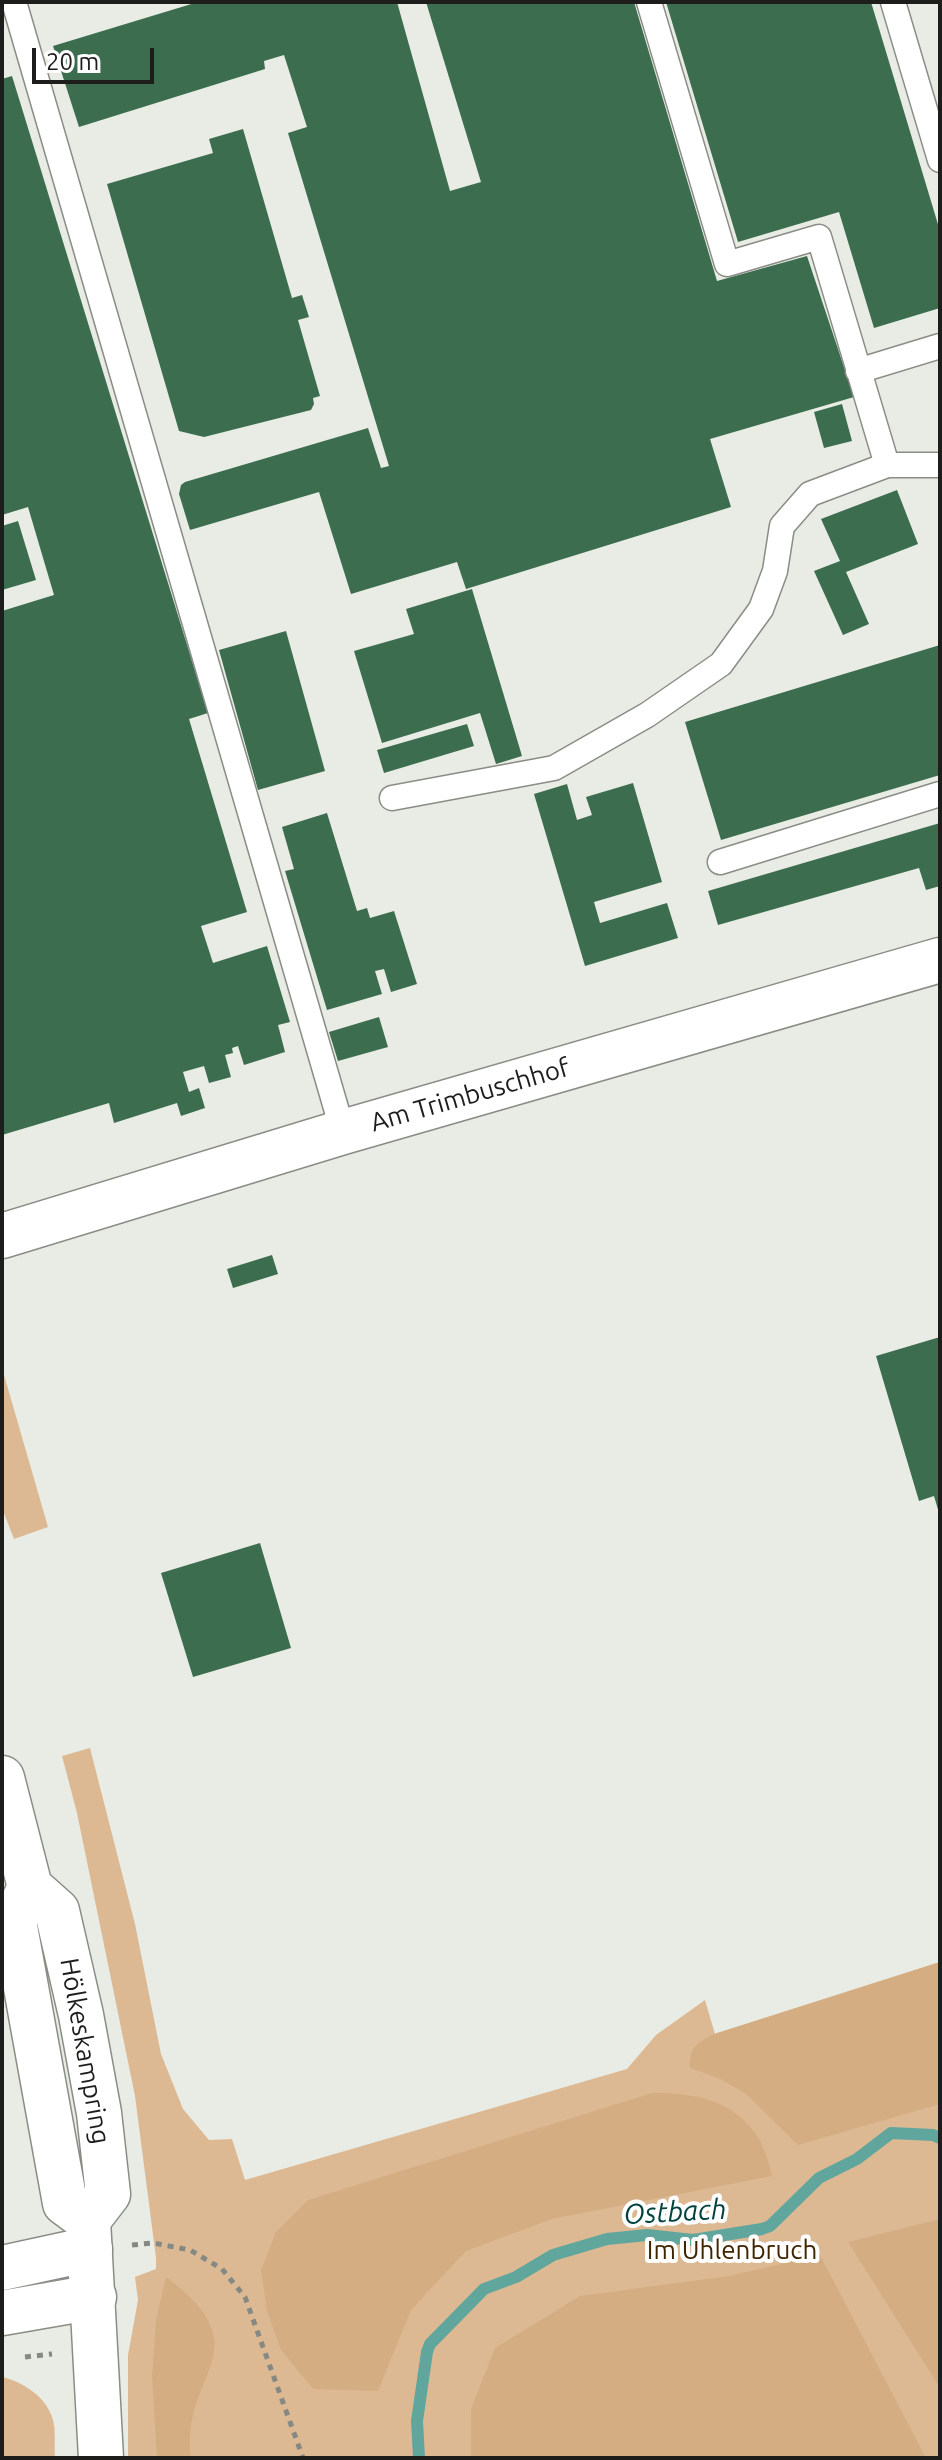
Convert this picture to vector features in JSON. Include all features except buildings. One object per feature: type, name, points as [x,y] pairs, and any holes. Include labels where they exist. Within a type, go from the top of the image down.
[{"type":"street","name":"Am Trimbuschhof","points":[[2,1236],[343,1132],[940,960]]},
{"type":"street","name":"Hölkeskampring","points":[[2,1778],[8,1828],[30,1887],[14,1921],[65,2203],[89,2234]]},
{"type":"street","points":[[2,2268],[89,2234],[101,2458]]},
{"type":"street","points":[[2,2313],[94,2297]]},
{"type":"lane","points":[[14,2],[343,1132]]},
{"type":"lane","points":[[649,2],[727,264],[819,237],[887,465]]},
{"type":"lane","points":[[893,2],[940,160]]},
{"type":"lane","points":[[858,371],[940,346]]},
{"type":"lane","points":[[392,798],[554,768],[647,715],[721,664],[761,609],[775,571],[782,526],[810,494],[887,465],[940,465]]},
{"type":"lane","points":[[720,862],[940,794]]},
{"type":"path","points":[[89,2234],[190,2250],[222,2269],[245,2297],[303,2458]]},
{"type":"green space","points":[[2,1368],[48,1527],[14,1539],[2,1508]]},
{"type":"green space","name":"Im Uhlenbruch","points":[[90,1748],[135,1924],[161,2054],[183,2109],[209,2140],[232,2139],[245,2180],[627,2069],[656,2035],[705,2000],[715,2034],[940,1962],[940,2458],[128,2458],[128,2355],[138,2300],[135,2277],[156,2269],[156,2258],[135,2096],[77,1813],[62,1756]]},
{"type":"green space","points":[[2,2377],[26,2387],[45,2404],[54,2424],[55,2458],[2,2458]]},
{"type":"shaded area","points":[[940,1962],[940,2104],[798,2145],[745,2093],[720,2079],[690,2068],[695,2046],[714,2034]]},
{"type":"shaded area","points":[[652,2093],[695,2096],[731,2110],[757,2135],[772,2176],[552,2219],[466,2251],[411,2310],[378,2391],[313,2389],[281,2350],[267,2311],[261,2270],[276,2232],[308,2200]]},
{"type":"shaded area","points":[[940,2219],[940,2388],[848,2242]]},
{"type":"shaded area","points":[[820,2255],[926,2458],[471,2458],[471,2409],[495,2348],[580,2296],[729,2276]]},
{"type":"shaded area","points":[[166,2277],[195,2302],[210,2324],[215,2344],[212,2363],[196,2404],[191,2429],[191,2458],[157,2458],[152,2377],[156,2320]]},
{"type":"waterway","name":"Ostbach","points":[[419,2458],[417,2421],[430,2344],[484,2289],[516,2277],[553,2255],[607,2239],[647,2235],[693,2240],[762,2229],[770,2226],[819,2178],[857,2159],[891,2133],[940,2138]]}]
